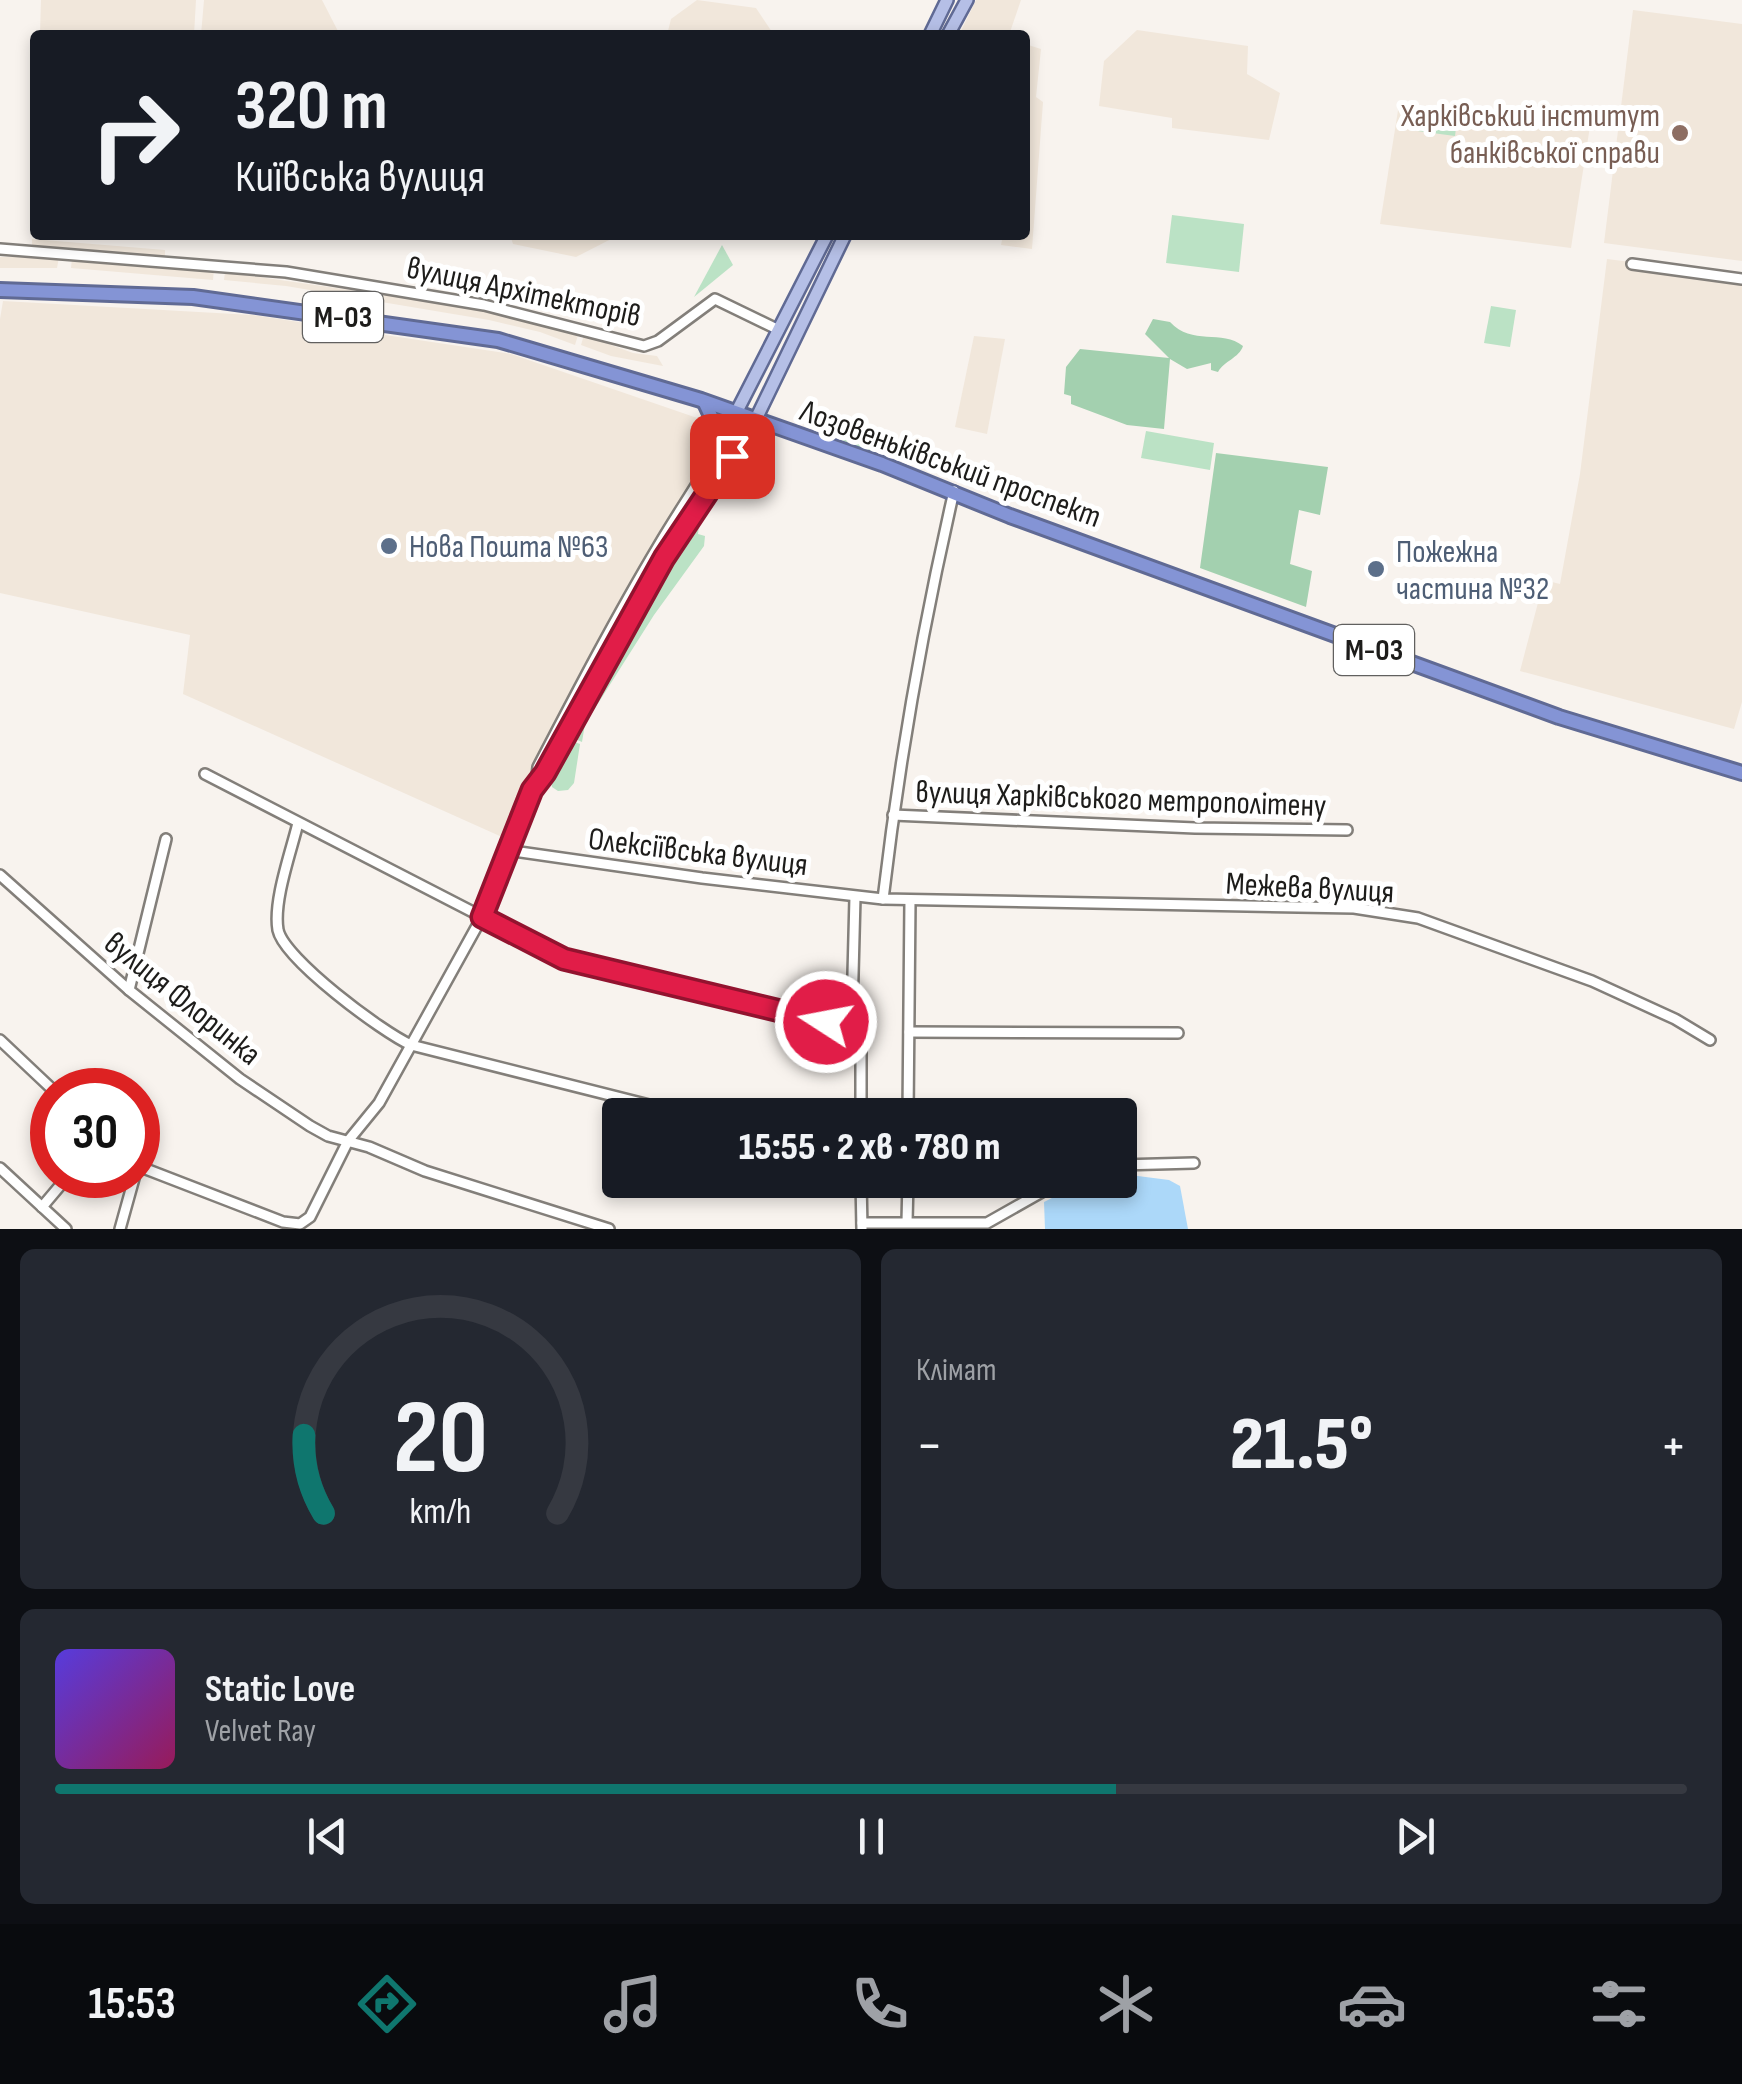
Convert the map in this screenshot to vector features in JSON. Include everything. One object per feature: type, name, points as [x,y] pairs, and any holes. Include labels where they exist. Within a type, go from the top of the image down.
[{"type":"highway","name":"Лозовеньківський проспект","points":[[0,290],[193,296],[466,334],[562,358],[704,401],[954,491],[1010,516],[1538,710],[1742,773]]},
{"type":"highway","points":[[704,401],[717,429],[712,460]]},
{"type":"main road","points":[[933,30],[948,0]]},
{"type":"main road","points":[[951,30],[967,0]]},
{"type":"main road","points":[[736,413],[824,240]]},
{"type":"main road","points":[[755,421],[843,240]]},
{"type":"street","name":"вулиця Архітекторів","points":[[0,249],[286,272],[484,306],[644,346],[715,299],[778,330]]},
{"type":"street","points":[[1632,264],[1742,278]]},
{"type":"street","points":[[160,1174],[283,1222],[300,1224],[310,1217],[348,1141],[379,1103],[482,917],[536,782],[538,767],[588,670],[736,413]]},
{"type":"street","points":[[536,782],[545,773],[664,558],[755,421]]},
{"type":"street","points":[[883,898],[932,585],[954,491]]},
{"type":"street","points":[[688,500],[698,505]]},
{"type":"street","points":[[205,774],[564,959],[769,1010],[855,1027]]},
{"type":"street","name":"вулиця Харківського метрополітену","points":[[893,816],[1347,830]]},
{"type":"street","points":[[298,823],[278,910],[282,940],[294,958],[384,1030],[412,1045],[622,1098]]},
{"type":"street","points":[[129,990],[166,839]]},
{"type":"street","name":"Олексіївська вулиця","points":[[506,850],[883,898]]},
{"type":"street","name":"вулиця Флоринка","points":[[0,875],[129,990],[240,1079],[310,1126],[424,1171],[609,1229]]},
{"type":"street","points":[[855,896],[852,1013],[861,1045],[861,1098]]},
{"type":"street","name":"Межева вулиця","points":[[883,898],[1354,908],[1418,918],[1592,981],[1675,1019],[1710,1040]]},
{"type":"street","points":[[908,1098],[910,900]]},
{"type":"street","points":[[909,1032],[1178,1032]]},
{"type":"street","points":[[0,1040],[30,1068]]},
{"type":"street","points":[[1137,1165],[1194,1163]]},
{"type":"street","points":[[0,1168],[66,1229]]},
{"type":"street","points":[[42,1207],[49,1198]]},
{"type":"street","points":[[120,1229],[128,1198]]},
{"type":"street","points":[[861,1198],[862,1226],[907,1222],[988,1224],[1032,1198]]},
{"type":"street","points":[[907,1222],[908,1198]]},
{"type":"shaded area","points":[[41,0],[196,0],[194,30],[40,30]]},
{"type":"shaded area","points":[[204,0],[322,0],[337,30],[201,30]]},
{"type":"shaded area","points":[[697,0],[756,8],[771,30],[668,30],[671,19]]},
{"type":"shaded area","points":[[976,0],[1021,0],[1011,30],[961,30]]},
{"type":"shaded area","name":"Харківський інститут банківської справи","points":[[1633,10],[1742,24],[1742,261],[1604,243]]},
{"type":"shaded area","points":[[1137,30],[1248,46],[1247,74],[1280,93],[1269,140],[1172,128],[1172,118],[1099,106],[1104,61]]},
{"type":"shaded area","points":[[1030,46],[1041,49],[1036,97],[1043,102],[1032,249],[1001,245],[1002,240],[1030,240]]},
{"type":"shaded area","points":[[1399,104],[1590,126],[1571,248],[1380,224]]},
{"type":"shaded area","points":[[32,240],[44,240],[165,250],[165,258],[32,247]]},
{"type":"shaded area","points":[[512,240],[609,240],[576,257],[513,244]]},
{"type":"shaded area","points":[[0,257],[59,257],[57,268],[0,268]]},
{"type":"shaded area","points":[[72,258],[214,269],[213,280],[71,268]]},
{"type":"shaded area","points":[[1607,259],[1742,276],[1742,702],[1734,729],[1520,671],[1544,580],[1560,584],[1580,474]]},
{"type":"shaded area","points":[[225,272],[469,307],[578,335],[575,345],[489,320],[286,286],[224,280]]},
{"type":"shaded area","points":[[3,301],[252,315],[511,354],[706,421],[712,430],[710,450],[611,616],[502,837],[183,694],[190,635],[0,593]]},
{"type":"shaded area","points":[[584,335],[633,353],[657,356],[663,366],[611,356],[581,345]]},
{"type":"shaded area","points":[[974,336],[1005,339],[987,434],[955,427]]},
{"type":"green space","points":[[1412,107],[1458,112],[1455,136],[1410,130]]},
{"type":"green space","points":[[1172,215],[1244,224],[1239,272],[1166,263]]},
{"type":"green space","points":[[722,245],[733,265],[694,297]]},
{"type":"green space","points":[[1491,306],[1516,310],[1510,347],[1484,343]]},
{"type":"green space","points":[[1153,319],[1170,322],[1197,336],[1226,338],[1243,346],[1218,372],[1211,370],[1211,363],[1187,369],[1170,359],[1164,429],[1127,425],[1071,404],[1071,396],[1064,394],[1066,367],[1080,349],[1169,358],[1145,334]]},
{"type":"green space","points":[[848,431],[871,439],[875,454],[837,438],[839,433]]},
{"type":"green space","points":[[1146,431],[1214,443],[1210,470],[1141,458]]},
{"type":"green space","points":[[1216,453],[1328,467],[1320,515],[1299,510],[1290,564],[1312,571],[1306,607],[1200,568]]},
{"type":"green space","points":[[699,526],[698,534],[705,536],[704,546],[654,615],[585,724],[582,742],[573,738],[652,589],[687,531]]},
{"type":"green space","points":[[572,741],[580,744],[574,783],[568,790],[558,791],[551,780]]},
{"type":"water","points":[[1137,1176],[1169,1180],[1180,1186],[1188,1229],[1045,1229],[1044,1202],[1052,1198],[1137,1198]]},
{"type":"place","name":"Харківський інститут банківської справи","points":[[1680,133]]},
{"type":"place","name":"Нова Пошта №63","points":[[389,546]]},
{"type":"place","name":"Пожежна частина №32","points":[[1376,569]]},
{"type":"route","points":[[732,456],[664,558],[545,773],[536,782],[482,917],[564,959],[826,1022]]}]
